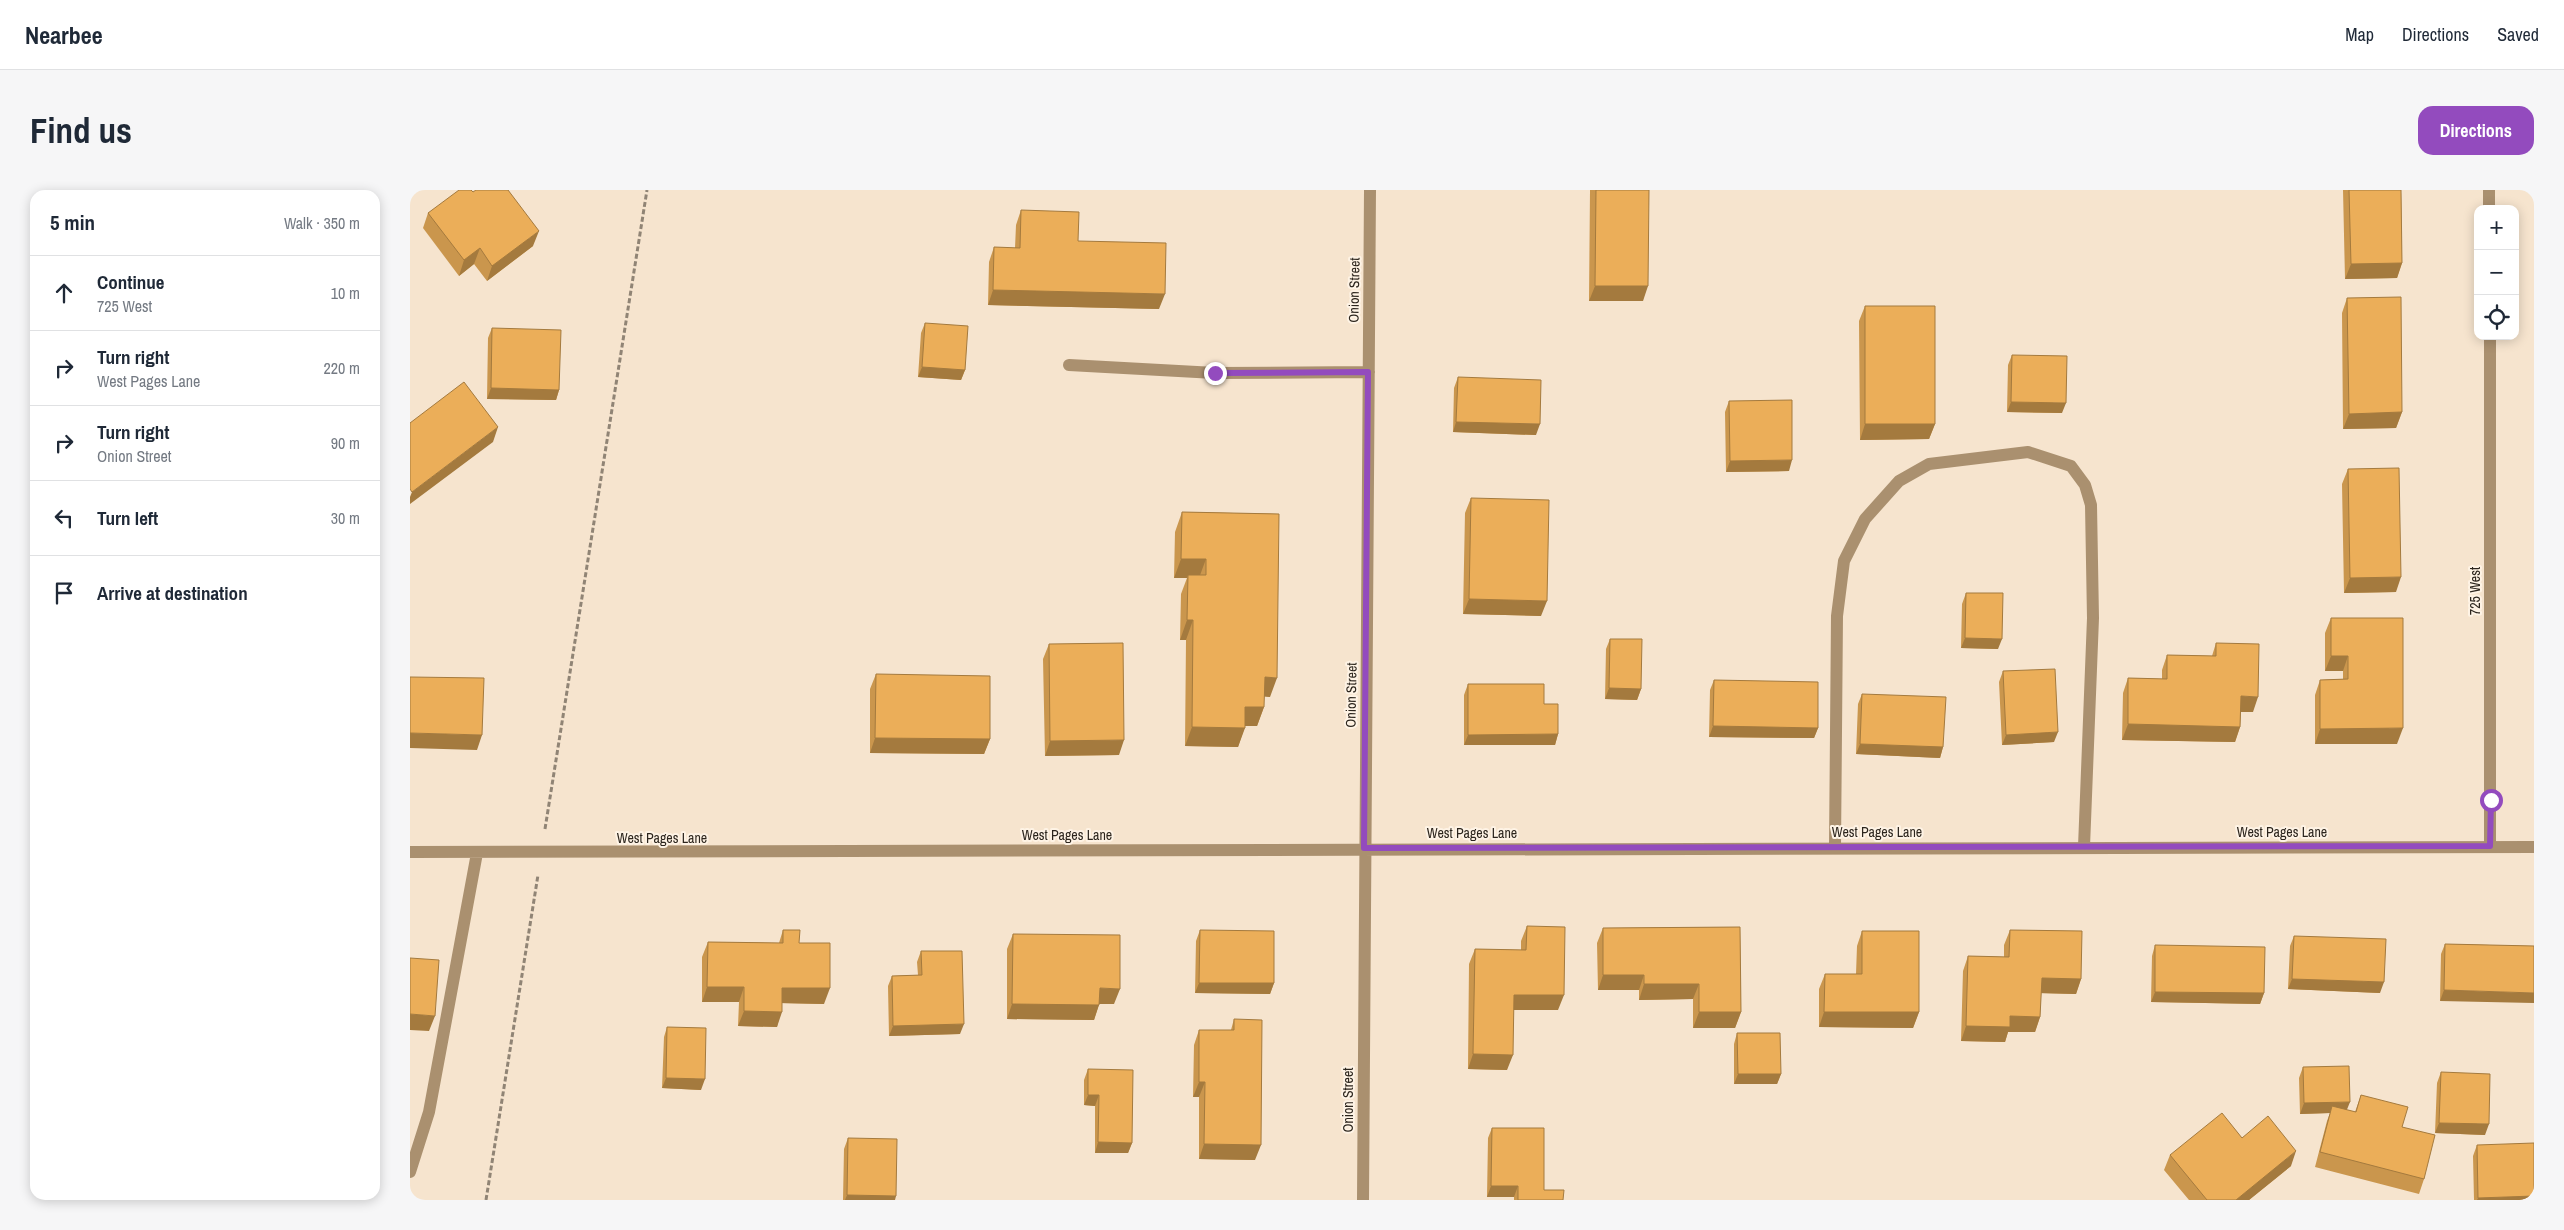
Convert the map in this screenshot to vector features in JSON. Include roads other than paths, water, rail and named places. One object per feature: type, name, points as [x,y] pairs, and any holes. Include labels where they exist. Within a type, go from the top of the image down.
[{"type":"street","name":"Onion Street","points":[[1363,1200],[1370,190]]},
{"type":"street","points":[[2489,190],[2489,205]]},
{"type":"street","name":"725 West","points":[[2490,340],[2490,846]]},
{"type":"street","points":[[1069,365],[1215,373],[1368,372]]},
{"type":"street","points":[[1835,848],[1837,616],[1844,561],[1864,519],[1899,481],[1929,464],[2028,452],[2071,466],[2085,485],[2091,505],[2093,618],[2084,847]]},
{"type":"street","name":"West Pages Lane","points":[[410,852],[1364,848],[2534,847]]},
{"type":"street","points":[[410,1172],[429,1112],[477,853]]}]
